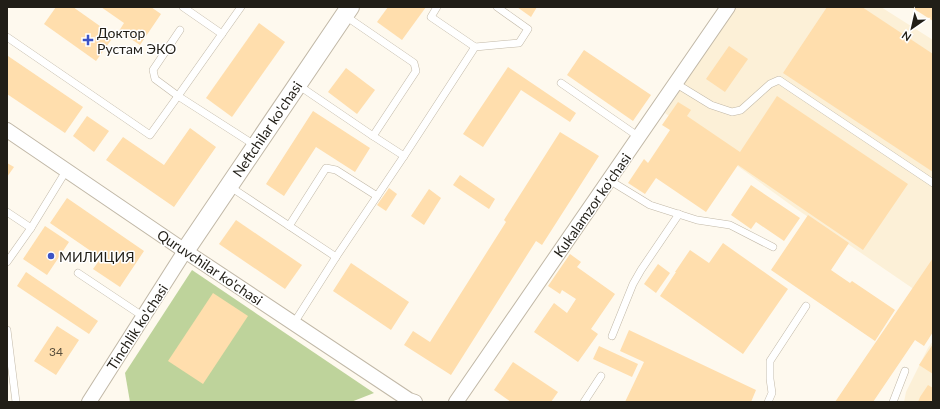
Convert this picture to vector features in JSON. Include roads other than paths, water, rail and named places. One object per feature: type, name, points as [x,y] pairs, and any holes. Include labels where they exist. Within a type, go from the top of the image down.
[{"type":"street","name":"Kukalamzor ko'chasi","points":[[456,402],[728,7]]},
{"type":"street","name":"Neftchilar ko'chasi","points":[[185,251],[347,11]]},
{"type":"street","name":"Quruvchilar ko'chasi","points":[[7,130],[407,401]]},
{"type":"street","name":"Tinchlik ko'chasi","points":[[89,402],[185,251]]},
{"type":"lane","points":[[182,7],[222,34]]},
{"type":"lane","points":[[7,36],[150,135],[241,7]]},
{"type":"lane","points":[[438,7],[431,17],[475,47],[519,42],[528,29],[496,7]]},
{"type":"lane","points":[[347,11],[414,63],[416,71],[373,136]]},
{"type":"lane","points":[[180,30],[153,70],[155,79],[178,96],[256,146]]},
{"type":"lane","points":[[294,323],[336,256],[404,156],[475,47]]},
{"type":"lane","points":[[675,84],[710,105],[732,112],[741,110],[770,84],[779,80],[933,183]]},
{"type":"lane","points":[[561,83],[638,137]]},
{"type":"lane","points":[[297,85],[404,156]]},
{"type":"lane","points":[[290,226],[326,168],[336,170],[377,196]]},
{"type":"lane","points":[[7,262],[31,228],[66,171]]},
{"type":"lane","points":[[609,180],[650,205],[697,220],[730,225],[773,247]]},
{"type":"lane","points":[[229,186],[336,256]]},
{"type":"lane","points":[[7,212],[31,228]]},
{"type":"lane","points":[[612,336],[638,274],[679,214]]},
{"type":"lane","points":[[78,273],[144,317]]},
{"type":"lane","points":[[768,402],[772,393],[770,361],[806,306]]},
{"type":"lane","points":[[7,330],[16,402]]},
{"type":"lane","points":[[893,402],[905,371]]},
{"type":"lane","points":[[584,402],[601,376]]},
{"type":"place","name":"Доктор Рустам ЭКО","points":[[88,40]]},
{"type":"place","name":"МИЛИЦИЯ","points":[[51,256]]}]
